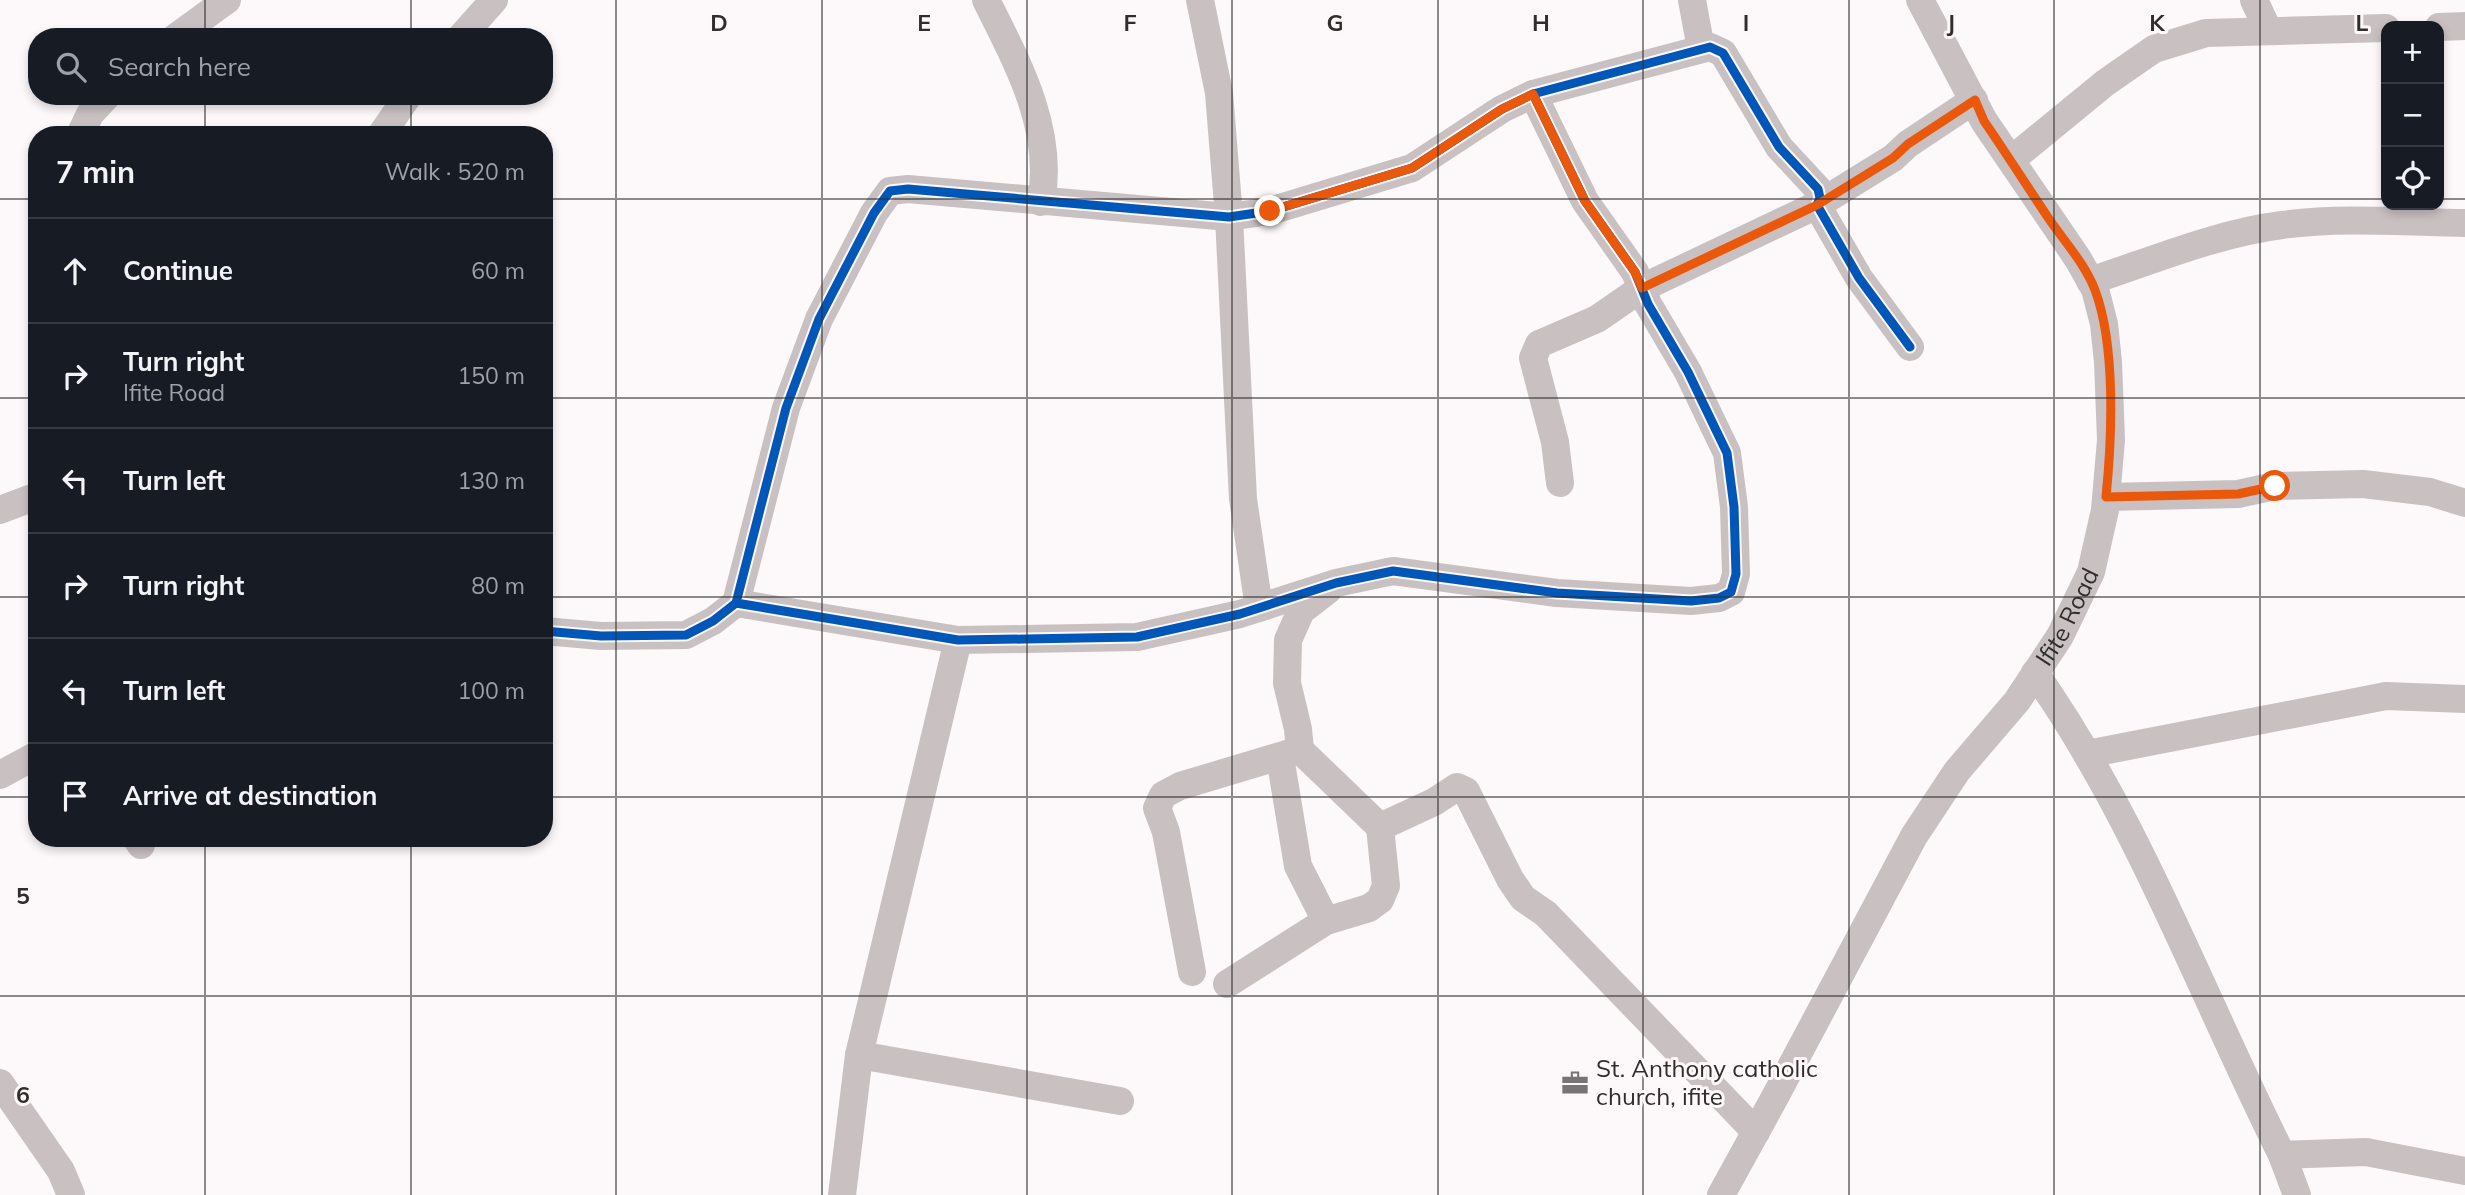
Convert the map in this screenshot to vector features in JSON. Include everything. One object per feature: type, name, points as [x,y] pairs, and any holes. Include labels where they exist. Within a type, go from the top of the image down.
[{"type":"street","points":[[188,28],[227,0]]},
{"type":"street","points":[[469,28],[494,0]]},
{"type":"street","points":[[986,0],[1030,94],[1040,131],[1046,179],[1041,202]]},
{"type":"street","points":[[1200,0],[1219,93],[1229,217],[1243,499],[1259,608]]},
{"type":"street","points":[[1692,0],[1701,50]]},
{"type":"street","name":"Ifite Road","points":[[1721,1195],[1914,836],[1957,771],[2017,701],[2060,636],[2091,572],[2106,497],[2111,440],[2108,362],[2104,324],[2095,289],[2078,259],[1984,121],[1920,0]]},
{"type":"street","points":[[2254,0],[2268,30]]},
{"type":"street","points":[[2444,27],[2465,26]]},
{"type":"street","points":[[2011,160],[2105,83],[2154,49],[2206,33],[2381,28]]},
{"type":"street","points":[[553,632],[601,636],[686,635],[713,621],[736,604],[786,408],[819,319],[874,213],[890,191],[908,189],[1229,217],[1270,211],[1412,168],[1502,109],[1533,94],[1710,47],[1723,53],[1779,147],[1818,189],[1820,198],[1817,205]]},
{"type":"street","points":[[736,604],[958,640],[1137,637],[1259,608],[1336,583],[1393,571],[1557,593],[1678,600],[1719,598],[1731,592],[1736,574],[1734,507],[1727,453],[1688,372],[1648,304],[1635,272],[1585,201],[1533,94]]},
{"type":"street","points":[[1560,483],[1555,442],[1533,358],[1539,344],[1597,319],[1642,288],[1817,205],[1893,158],[1908,144],[1975,100]]},
{"type":"street","points":[[84,126],[98,105]]},
{"type":"street","points":[[387,126],[402,105]]},
{"type":"street","points":[[1817,205],[1859,278],[1910,347]]},
{"type":"street","points":[[2090,281],[2215,240],[2281,225],[2371,221],[2465,223]]},
{"type":"street","points":[[2106,497],[2238,494],[2275,486],[2363,484],[2430,492],[2465,503]]},
{"type":"street","points":[[0,510],[28,499]]},
{"type":"street","points":[[1326,921],[1298,866],[1290,754],[1298,729],[1287,683],[1288,640],[1301,611],[1336,583]]},
{"type":"street","points":[[842,1195],[859,1055],[958,640]]},
{"type":"street","points":[[2035,673],[2064,714],[2105,786],[2282,1155],[2297,1195]]},
{"type":"street","points":[[2087,754],[2386,696],[2465,699]]},
{"type":"street","points":[[1227,984],[1326,921],[1369,908],[1380,900],[1385,886],[1380,827],[1290,754]]},
{"type":"street","points":[[1192,972],[1166,832],[1157,808],[1163,796],[1180,786],[1290,754]]},
{"type":"street","points":[[0,775],[28,760]]},
{"type":"street","points":[[1380,827],[1434,802],[1457,787],[1466,791],[1510,879],[1523,898],[1546,914],[1756,1132]]},
{"type":"street","points":[[859,1055],[1120,1101]]},
{"type":"street","points":[[0,1083],[61,1171],[71,1195]]},
{"type":"street","points":[[2282,1155],[2366,1152],[2465,1171]]},
{"type":"cycle path","points":[[553,632],[601,636],[686,635],[713,621],[736,603],[786,408],[819,319],[874,213],[890,191],[908,189],[1229,217],[1270,211],[1412,168],[1502,109],[1533,94],[1710,47],[1723,53],[1779,147],[1818,189],[1820,198],[1817,205],[1859,278],[1910,347]]},
{"type":"cycle path","points":[[736,603],[958,640],[1137,637],[1240,614],[1336,583],[1393,571],[1557,593],[1691,601],[1719,598],[1731,592],[1736,574],[1734,507],[1727,453],[1688,372],[1648,304],[1635,272],[1585,201],[1533,94]]},
{"type":"place","name":"St. Anthony catholic church, ifite","points":[[1575,1083]]},
{"type":"route","points":[[1270,211],[1412,168],[1502,109],[1533,94],[1585,201],[1635,272],[1642,288],[1817,205],[1893,158],[1908,144],[1975,100],[1984,121],[2078,259],[2095,289],[2104,324],[2108,362],[2111,440],[2106,497],[2238,494],[2275,486]]}]
